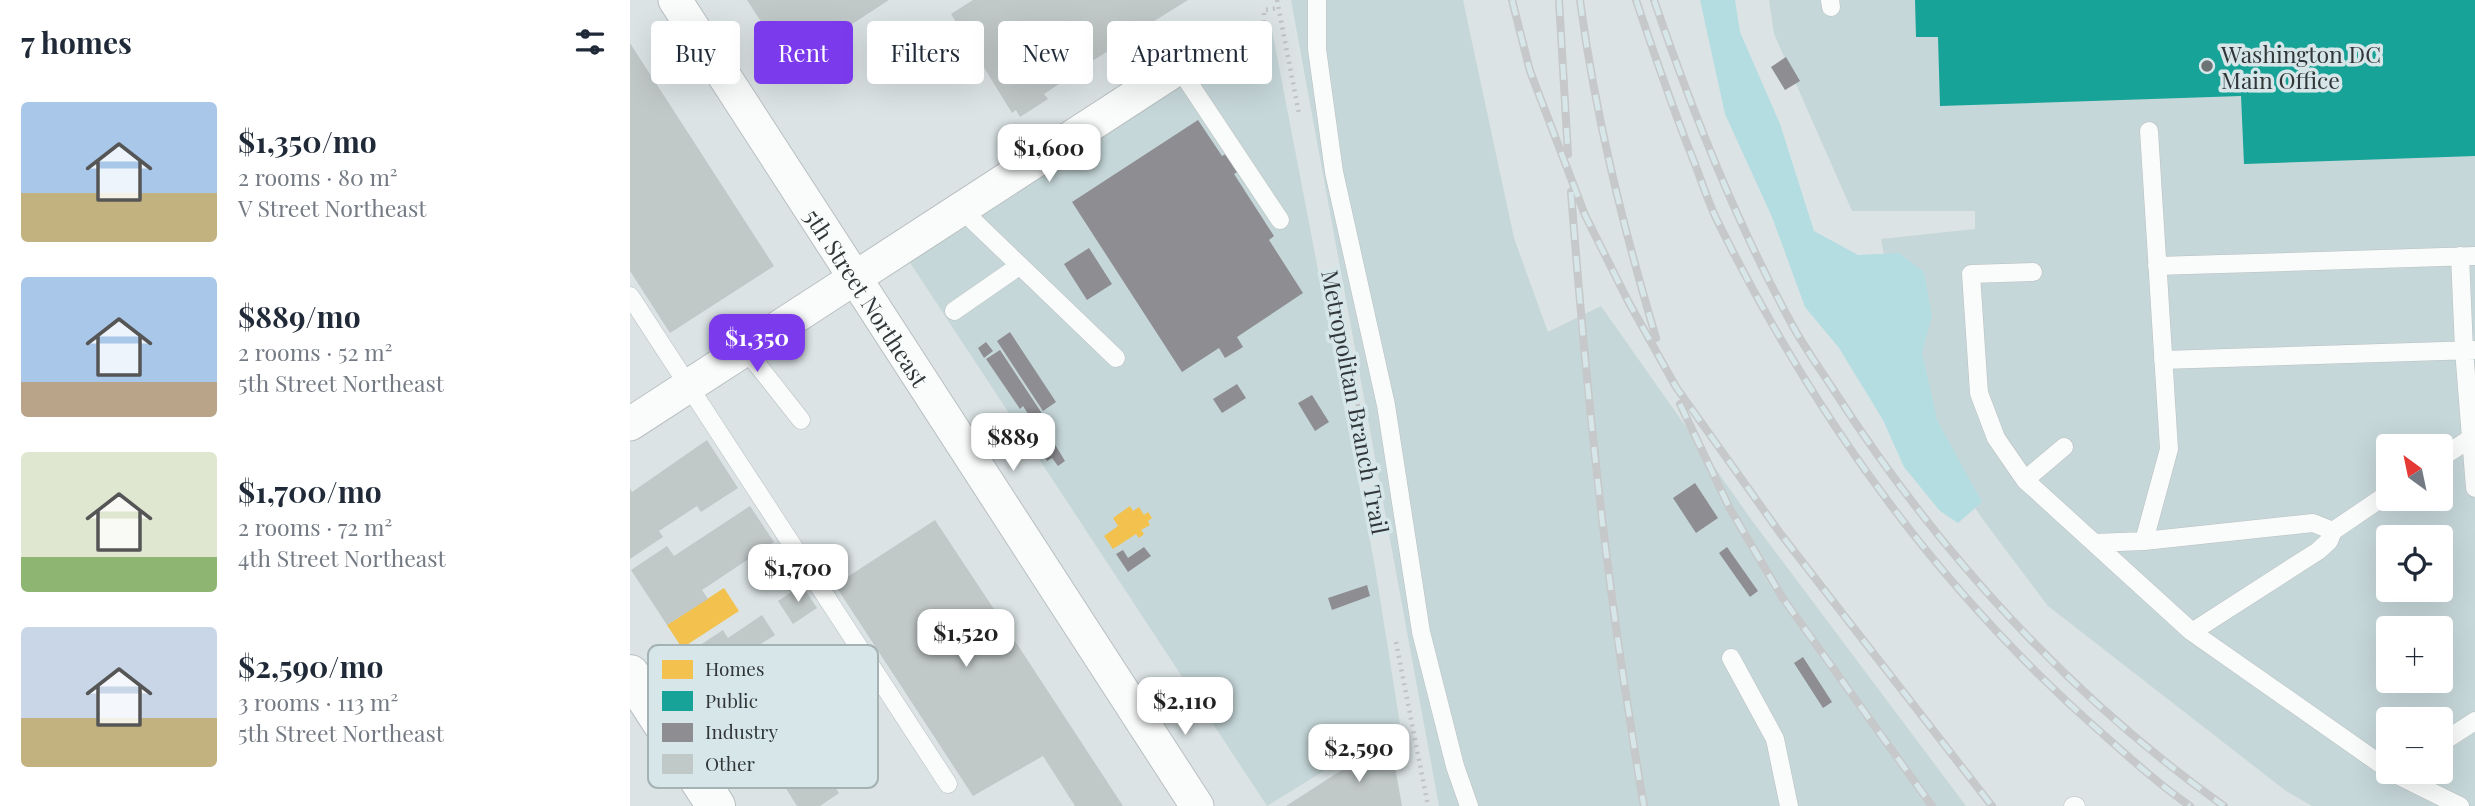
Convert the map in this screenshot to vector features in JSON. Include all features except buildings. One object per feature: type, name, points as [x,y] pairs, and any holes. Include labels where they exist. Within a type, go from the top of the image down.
[{"type":"street","name":"5th Street Northeast","points":[[675,0],[1197,806]]},
{"type":"street","points":[[630,424],[1154,84]]},
{"type":"street","points":[[630,674],[648,702]]},
{"type":"street","points":[[704,788],[716,806]]},
{"type":"lane","points":[[1317,0],[1317,49],[1334,172],[1386,405],[1421,632],[1455,766],[1469,806]]},
{"type":"lane","points":[[1190,84],[1280,220]]},
{"type":"lane","points":[[2144,541],[2169,449],[2148,131]]},
{"type":"lane","points":[[961,209],[1116,358]]},
{"type":"lane","points":[[2157,266],[2467,256],[2471,438],[2475,488]]},
{"type":"lane","points":[[954,311],[1019,266]]},
{"type":"lane","points":[[2033,272],[1971,274],[1979,393],[1996,438],[2025,480],[2192,632],[2376,760]]},
{"type":"lane","points":[[630,296],[858,645]]},
{"type":"lane","points":[[745,349],[801,420]]},
{"type":"lane","points":[[2163,360],[2469,350]]},
{"type":"lane","points":[[2454,449],[2471,438]]},
{"type":"lane","points":[[2025,480],[2064,447]]},
{"type":"lane","points":[[2192,632],[2318,551],[2329,541],[2333,531],[2376,502]]},
{"type":"lane","points":[[2094,543],[2144,541],[2313,523],[2333,531]]},
{"type":"lane","points":[[1731,658],[1775,739],[1789,806]]},
{"type":"lane","points":[[878,676],[948,784]]},
{"type":"lane","points":[[2453,735],[2475,721]]},
{"type":"lane","points":[[2417,784],[2460,806]]},
{"type":"path","points":[[1277,0],[1300,117]]},
{"type":"path","points":[[1264,21],[1264,10],[1278,8]]},
{"type":"path","name":"Metropolitan Branch Trail","points":[[1346,348],[1366,444]]},
{"type":"path","points":[[1395,633],[1428,806]]},
{"type":"shaded area","points":[[1291,0],[1463,0],[1514,238],[1548,332],[1601,306],[1753,522],[1966,806],[1439,806]]},
{"type":"shaded area","points":[[1700,0],[1735,0],[1740,32],[1780,124],[1814,231],[1858,255],[1899,253],[1924,272],[1932,316],[1922,352],[1937,420],[1982,502],[1958,523],[1940,511],[1904,467],[1883,420],[1839,348],[1805,307],[1772,217],[1725,114]]},
{"type":"shaded area","points":[[1769,0],[2475,0],[2475,806],[2312,806],[2286,791],[2048,606],[1918,428],[1881,239],[1975,229],[1975,211],[1852,211],[1774,34]]},
{"type":"shaded area","points":[[1272,30],[1375,567],[1400,724],[1267,806],[905,255],[1184,84],[1272,84]]},
{"type":"railway","points":[[1512,0],[1530,71],[1585,215],[1628,301],[1676,387],[1780,533],[1992,806]]},
{"type":"railway","points":[[1559,0],[1568,154]]},
{"type":"railway","points":[[1580,0],[1611,170],[1656,338]]},
{"type":"railway","points":[[1636,0],[1716,218],[1794,361],[1838,430],[1884,496],[1934,560],[1988,621],[2044,680],[2104,735],[2190,806]]},
{"type":"railway","points":[[1654,0],[1700,126],[1754,250],[1800,338],[1875,451],[1917,509],[1962,564],[2060,669],[2167,763],[2224,806]]},
{"type":"railway","points":[[1571,192],[1601,507],[1644,806]]},
{"type":"railway","points":[[1680,404],[1730,509],[1782,597],[1932,806]]},
{"type":"place","name":"Washington DC Main Office","points":[[2207,66]]}]
